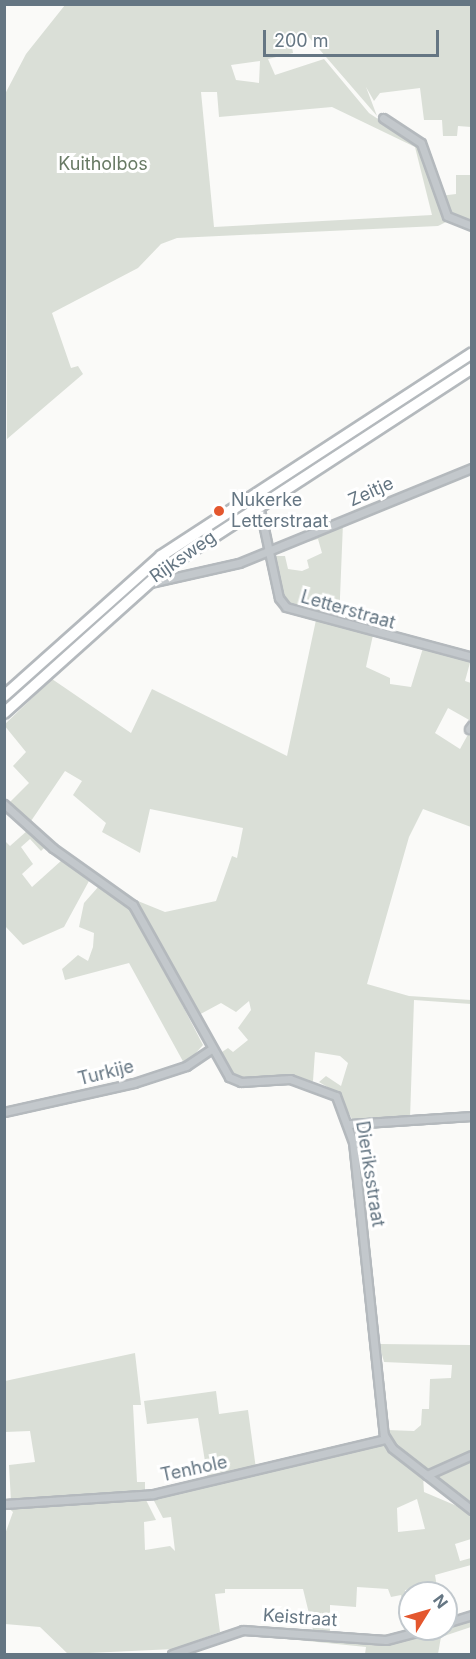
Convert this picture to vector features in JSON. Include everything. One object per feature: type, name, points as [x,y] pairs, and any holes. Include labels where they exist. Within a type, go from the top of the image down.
[{"type":"highway","name":"Rijksweg","points":[[4,696],[161,556],[471,353]]},
{"type":"highway","name":"Rijksweg","points":[[4,713],[145,584],[259,505],[471,368]]},
{"type":"street","points":[[383,118],[391,128],[421,143],[447,216],[471,226]]},
{"type":"street","name":"Zeitje","points":[[145,584],[270,551],[471,468]]},
{"type":"street","name":"Letterstraat","points":[[259,505],[279,598],[294,612],[471,657]]},
{"type":"street","name":"Dieriksstraat","points":[[4,804],[53,848],[133,904],[210,1050],[237,1082],[290,1079],[325,1088],[336,1096],[350,1124],[386,1439]]},
{"type":"street","name":"Turkije","points":[[4,1112],[134,1083],[186,1066],[210,1050]]},
{"type":"street","points":[[350,1124],[471,1116]]},
{"type":"street","points":[[386,1439],[471,1510]]},
{"type":"street","name":"Tenhole","points":[[4,1504],[153,1494],[386,1439]]},
{"type":"street","points":[[427,1475],[471,1455]]},
{"type":"street","name":"Keistraat","points":[[172,1654],[218,1635],[253,1629],[386,1640],[398,1637]]},
{"type":"green space","name":"Kuitholbos","points":[[65,5],[471,5],[471,127],[458,126],[457,136],[443,136],[442,120],[424,120],[420,88],[380,93],[374,101],[366,87],[377,116],[307,35],[290,35],[293,53],[268,59],[275,75],[324,59],[369,113],[420,147],[448,221],[438,226],[177,238],[161,244],[138,268],[52,313],[71,368],[78,366],[83,374],[7,439],[5,94],[26,54]],"holes":[[[260,61],[259,83],[236,80],[231,65]],[[201,92],[217,92],[219,117],[332,107],[415,147],[432,215],[214,227]]]},
{"type":"green space","points":[[456,175],[471,175],[471,225],[452,217],[440,196],[456,194]]},
{"type":"green space","points":[[343,523],[339,622],[294,610],[281,599],[273,556],[285,556],[288,569],[302,571],[309,568],[307,560],[322,553],[318,539],[274,551]]},
{"type":"green space","points":[[316,620],[373,635],[366,667],[390,678],[390,684],[411,687],[423,648],[471,659],[465,681],[471,683],[471,721],[448,708],[435,733],[460,749],[471,729],[471,827],[423,809],[409,837],[367,984],[409,996],[471,1000],[471,1004],[414,1000],[410,1119],[353,1121],[339,1094],[319,1082],[326,1076],[341,1086],[348,1063],[340,1056],[315,1052],[313,1081],[244,1080],[229,1075],[216,1056],[228,1048],[233,1052],[248,1040],[238,1028],[251,1010],[249,1001],[236,1012],[221,1003],[195,1017],[133,899],[165,912],[216,901],[232,856],[237,858],[243,828],[150,809],[140,853],[102,832],[106,823],[73,795],[82,781],[65,771],[29,824],[8,804],[29,783],[13,766],[26,752],[4,725],[52,679],[131,733],[152,689],[287,756]]},
{"type":"green space","points":[[28,830],[46,846],[41,851],[30,839],[21,847],[33,864],[22,874],[32,887],[62,860],[89,881],[64,927],[23,945],[5,926],[4,840],[10,846]]},
{"type":"green space","points":[[99,886],[132,908],[203,1045],[185,1065],[129,963],[65,980],[62,969],[78,955],[88,961],[93,947],[94,933],[79,927],[84,903]]},
{"type":"green space","points":[[379,1344],[471,1345],[471,1454],[428,1471],[390,1442],[387,1430],[414,1431],[421,1425],[422,1409],[429,1409],[430,1379],[451,1378],[452,1365],[384,1362]]},
{"type":"green space","points":[[135,1353],[141,1405],[133,1405],[137,1482],[145,1482],[145,1491],[11,1502],[9,1465],[35,1462],[30,1431],[5,1432],[5,1381]]},
{"type":"green space","points":[[216,1391],[219,1414],[248,1410],[256,1469],[208,1480],[198,1418],[147,1424],[144,1401]]},
{"type":"green space","points":[[385,1442],[423,1476],[424,1492],[471,1512],[471,1539],[455,1544],[460,1561],[471,1558],[471,1565],[435,1575],[436,1581],[398,1581],[398,1596],[391,1597],[388,1589],[357,1587],[356,1607],[330,1605],[330,1632],[313,1630],[303,1589],[225,1589],[225,1593],[215,1594],[220,1632],[174,1649],[68,1654],[40,1627],[5,1624],[4,1537],[13,1512],[6,1506],[145,1498],[156,1520],[144,1522],[145,1550],[170,1546],[175,1551],[171,1517],[163,1518],[152,1497]],"holes":[[[417,1499],[425,1529],[398,1532],[397,1508]]]},
{"type":"green space","points":[[471,1459],[471,1508],[433,1477]]},
{"type":"green space","points":[[471,1617],[471,1627],[458,1631],[458,1623]]},
{"type":"green space","points":[[269,1631],[392,1641],[440,1641],[438,1654],[365,1654],[366,1647],[268,1637]]},
{"type":"place","name":"Nukerke Letterstraat","points":[[219,511]]}]
